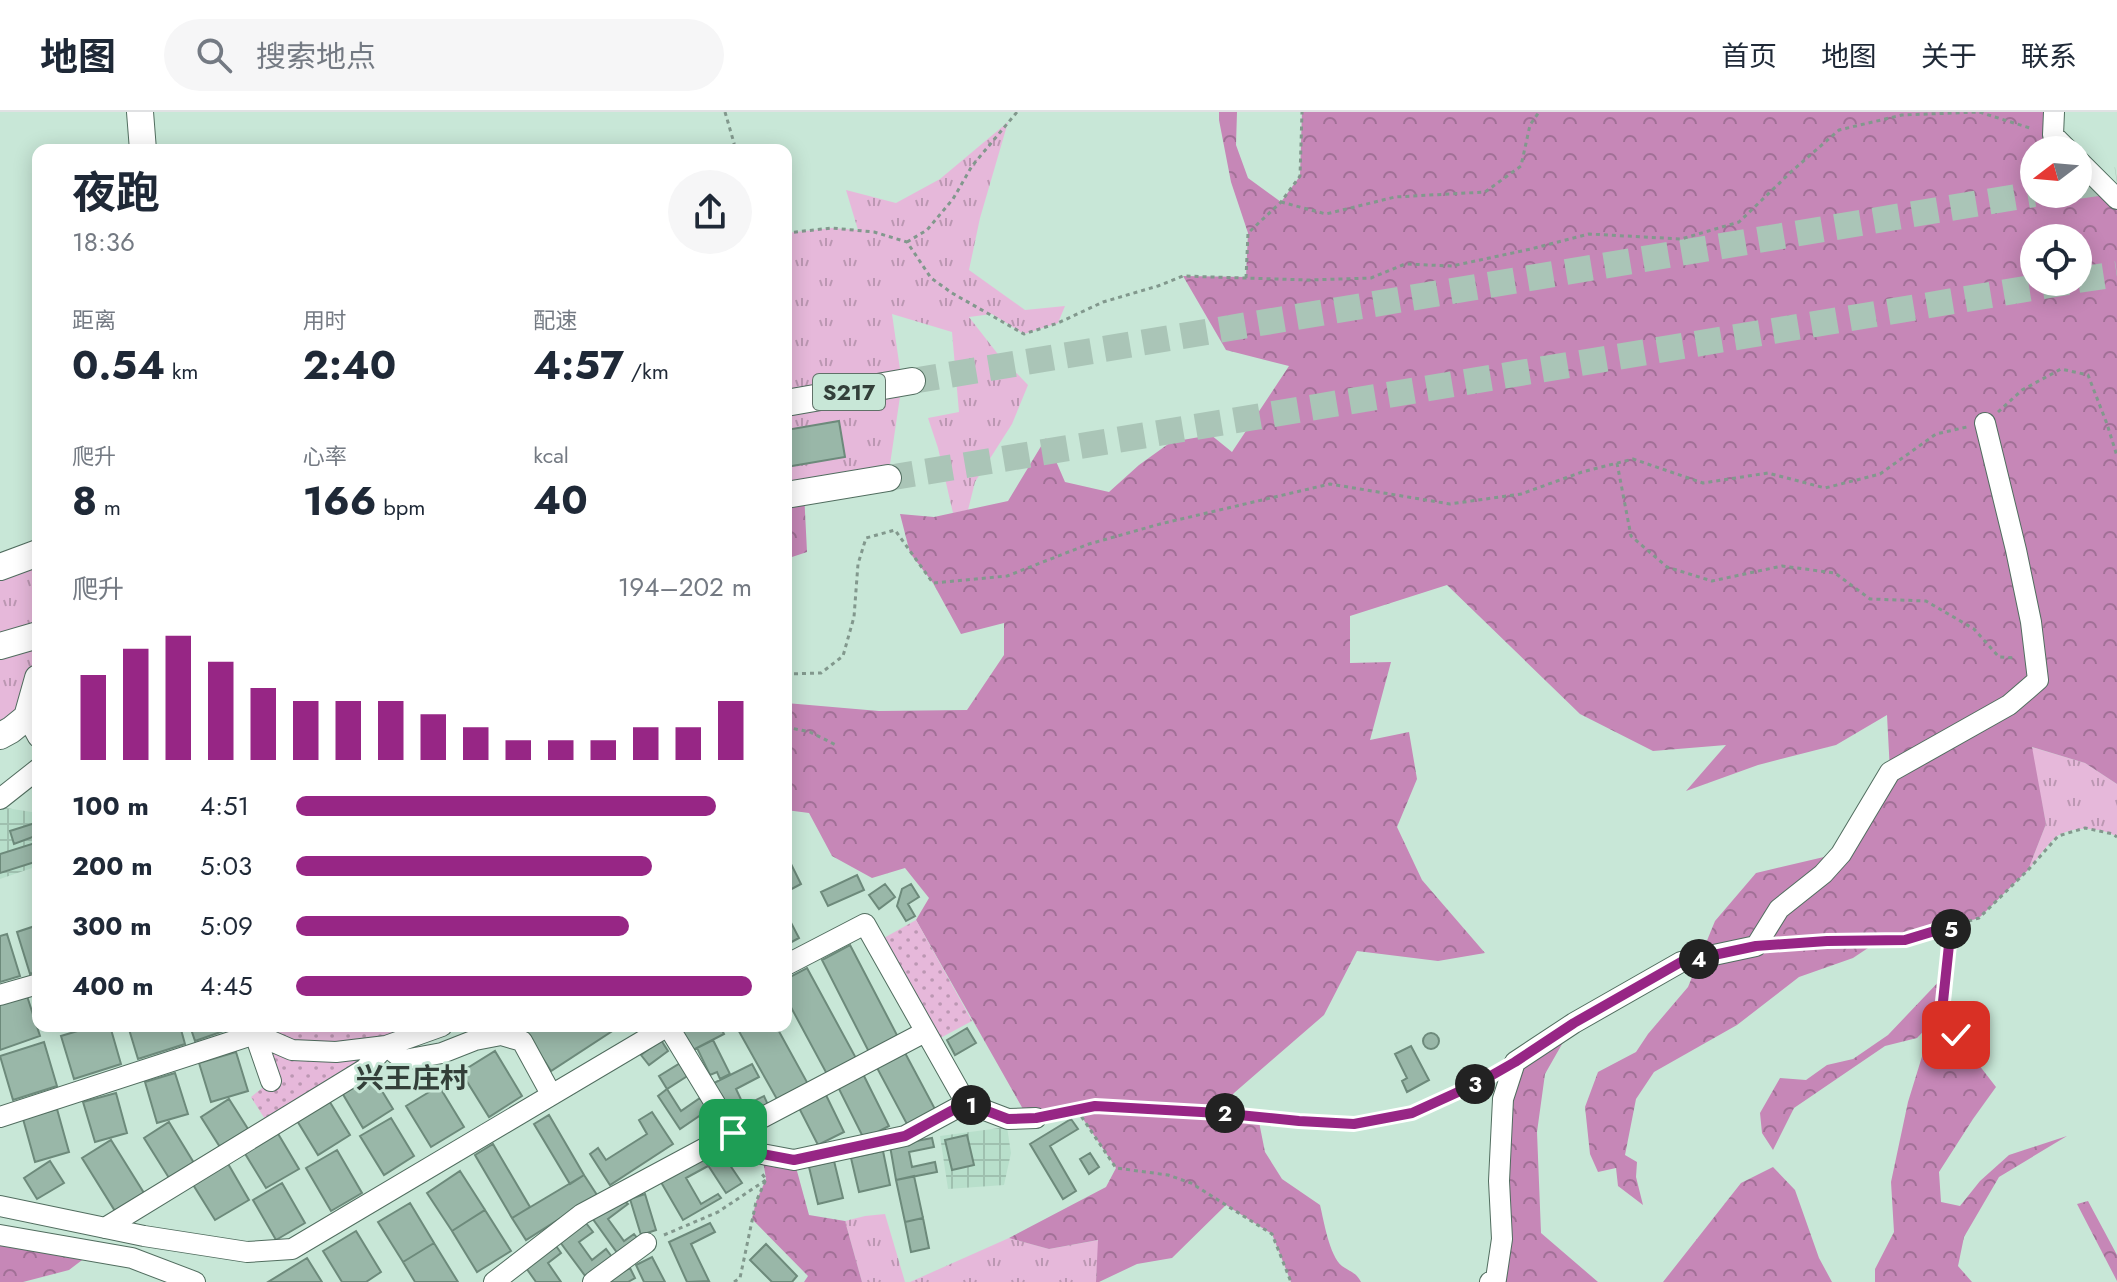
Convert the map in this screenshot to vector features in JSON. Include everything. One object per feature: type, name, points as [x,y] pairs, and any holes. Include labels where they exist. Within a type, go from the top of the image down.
[{"type":"main road","points":[[140,112],[143,144]]},
{"type":"main road","name":"S217","points":[[792,402],[912,381]]},
{"type":"main road","points":[[792,494],[888,478]]},
{"type":"main road","points":[[0,567],[32,555]]},
{"type":"main road","points":[[0,646],[32,637]]},
{"type":"main road","points":[[0,736],[32,712]]},
{"type":"street","points":[[2053,135],[2054,112]]},
{"type":"street","points":[[2092,174],[2117,199]]},
{"type":"street","points":[[1490,1282],[1496,1279],[1502,1239],[1499,1181],[1503,1099],[1515,1062],[1574,1023],[1681,962],[1756,946],[1779,909],[1823,874],[1841,854],[1890,772],[2009,705],[2038,680],[2031,622],[1985,423]]},
{"type":"street","points":[[0,799],[32,774]]},
{"type":"street","points":[[792,962],[865,924],[966,1103],[1008,1119],[1036,1118]]},
{"type":"street","points":[[0,995],[32,986]]},
{"type":"street","points":[[0,1117],[247,1032]]},
{"type":"street","points":[[254,1032],[271,1081]]},
{"type":"street","points":[[257,1032],[292,1050],[336,1052],[386,1046],[425,1032]]},
{"type":"street","points":[[0,1206],[105,1228],[247,1252],[292,1249],[658,1032]]},
{"type":"street","points":[[672,1032],[733,1133],[762,1154],[794,1160],[905,1136],[966,1103]]},
{"type":"street","points":[[494,1282],[582,1214],[925,1032]]},
{"type":"street","points":[[386,1046],[404,1060],[442,1053],[475,1040],[501,1035],[522,1041],[551,1094]]},
{"type":"street","points":[[105,1228],[365,1069],[386,1046]]},
{"type":"street","points":[[0,1235],[132,1258],[195,1282]]},
{"type":"street","points":[[593,1282],[646,1243]]},
{"type":"path","points":[[725,112],[734,144]]},
{"type":"path","points":[[907,242],[927,230],[953,199],[972,166],[1017,112]]},
{"type":"path","points":[[1246,278],[1248,233],[1281,202],[1300,176],[1302,112]]},
{"type":"path","points":[[1281,202],[1326,214],[1395,197],[1485,192],[1521,166],[1530,125],[1539,112]]},
{"type":"path","points":[[792,232],[832,228],[874,232],[907,242],[931,278],[1024,334],[1058,323],[1103,302],[1183,276],[1307,280],[1371,278],[1405,264],[1452,266],[1589,234],[1681,239],[1739,222],[1839,130],[1902,115],[1979,112],[2053,135]]},
{"type":"path","points":[[792,674],[821,673],[843,656],[854,617],[858,564],[866,538],[895,530],[933,583],[1007,576],[1089,544],[1330,484],[1450,504],[1521,494],[1582,472],[1633,459],[1703,483],[1768,473],[1825,488],[1880,474],[1936,434],[1985,423],[2022,390],[2061,369],[2088,375],[2117,456]]},
{"type":"path","points":[[1617,463],[1631,536],[1667,567],[1712,581],[1782,566],[1835,573],[1870,599],[1926,601],[1974,629],[1999,657],[2035,659]]},
{"type":"path","points":[[792,728],[810,732],[838,746]]},
{"type":"path","points":[[1756,946],[1905,940],[1979,918],[2058,836],[2085,828],[2117,837]]},
{"type":"path","points":[[1951,926],[1942,1011],[1956,1035]]},
{"type":"path","points":[[1036,1118],[1095,1106],[1354,1124],[1412,1113],[1515,1062]]},
{"type":"path","points":[[1077,1110],[1116,1168],[1168,1175],[1191,1183],[1272,1234],[1291,1282]]},
{"type":"path","points":[[758,1168],[766,1179]]},
{"type":"path","points":[[646,1243],[718,1212],[766,1179]]},
{"type":"path","points":[[734,1282],[740,1278],[756,1202],[766,1179]]},
{"type":"shaded area","points":[[0,807],[32,812],[32,868],[0,879]]},
{"type":"shaded area","points":[[1007,1127],[1011,1153],[1004,1185],[948,1189],[940,1136]]},
{"type":"green space","points":[[1219,112],[1237,112],[1236,145],[1248,178],[1281,202],[1300,176],[1302,112],[2054,112],[2063,136],[2020,136],[2020,208],[2092,208],[2092,174],[2117,199],[2117,784],[2085,763],[2032,747],[2046,824],[2028,870],[1979,918],[1905,940],[1880,940],[1853,958],[1799,977],[1737,1025],[1654,1072],[1636,1099],[1625,1155],[1637,1162],[1636,1177],[1643,1205],[1618,1186],[1616,1168],[1598,1172],[1590,1154],[1585,1107],[1598,1072],[1636,1052],[1688,987],[1715,921],[1756,873],[1841,853],[1890,772],[1887,715],[1836,745],[1758,765],[1686,791],[1726,745],[1653,751],[1580,714],[1447,585],[1350,616],[1350,663],[1391,662],[1370,740],[1409,732],[1417,779],[1397,827],[1422,880],[1485,953],[1438,961],[1357,951],[1324,1015],[1234,1093],[1220,1112],[1258,1117],[1265,1152],[1282,1179],[1320,1205],[1337,1261],[1361,1282],[1291,1282],[1272,1234],[1226,1205],[1172,1258],[1137,1264],[1096,1282],[1098,1240],[1049,1249],[1009,1238],[1106,1187],[1116,1168],[1077,1110],[1028,1118],[916,920],[929,898],[905,868],[872,878],[832,856],[809,813],[792,811],[792,704],[879,711],[967,710],[1004,655],[1004,623],[961,634],[933,583],[910,553],[900,514],[934,517],[1008,501],[1046,438],[1065,482],[1109,492],[1171,442],[1211,435],[1232,452],[1289,366],[1226,350],[1183,276],[1246,277],[1248,233],[1231,182]]},
{"type":"green space","points":[[1008,122],[980,218],[969,270],[1025,310],[1065,306],[1058,323],[1024,334],[992,314],[969,317],[997,353],[1028,385],[1012,424],[975,482],[968,510],[953,513],[928,418],[959,412],[952,332],[892,314],[902,383],[888,478],[792,494],[792,232],[832,228],[858,230],[846,190],[896,203],[940,179]]},
{"type":"green space","points":[[804,492],[807,552],[792,557],[792,494]]},
{"type":"green space","points":[[32,555],[32,685],[0,736],[0,567]]},
{"type":"green space","points":[[2031,747],[2085,763],[2117,784],[2117,837],[2096,830],[2066,832],[2051,842],[2028,870],[2046,824]]},
{"type":"green space","points":[[916,920],[972,1021],[931,1043],[875,943]]},
{"type":"green space","points":[[1945,975],[1942,1011],[1948,1025],[1996,1087],[1939,1172],[1941,1202],[1960,1206],[1980,1181],[2009,1155],[2067,1136],[1999,1177],[1964,1237],[1958,1266],[1972,1282],[1875,1282],[1875,1269],[1894,1232],[1891,1182],[1908,1102],[1924,1050],[1940,1014],[1917,1038],[1885,1046],[1794,1108],[1773,1150],[1762,1133],[1760,1113],[1780,1078],[1806,1080],[1827,1065],[1853,1059],[1888,1035]]},
{"type":"green space","points":[[1574,1023],[1545,1074],[1537,1132],[1541,1233],[1598,1282],[1490,1282],[1515,1062]]},
{"type":"green space","points":[[254,1032],[411,1032],[412,1036],[270,1127],[251,1097],[271,1081]]},
{"type":"green space","points":[[762,1154],[794,1160],[809,1215],[845,1221],[862,1282],[804,1282],[808,1276],[752,1219],[766,1179]]},
{"type":"green space","points":[[1773,1167],[1795,1190],[1819,1258],[1832,1282],[1663,1282],[1741,1183]]},
{"type":"green space","points":[[2088,1201],[2117,1255],[2117,1281],[2077,1204]]},
{"type":"green space","points":[[885,1214],[905,1282],[862,1282],[845,1221]]},
{"type":"green space","points":[[0,1235],[94,1251],[69,1270],[23,1282],[0,1282]]},
{"type":"green space","points":[[1009,1238],[1049,1249],[1099,1240],[1096,1282],[910,1282]]},
{"type":"building","points":[[839,421],[845,457],[792,466],[792,429]]},
{"type":"building","points":[[32,824],[32,837],[14,844],[10,831]]},
{"type":"building","points":[[32,844],[32,863],[0,873],[0,854]]},
{"type":"building","points":[[792,866],[801,884],[792,889]]},
{"type":"building","points":[[857,875],[864,890],[828,906],[821,892]]},
{"type":"building","points":[[885,884],[895,897],[879,909],[869,895]]},
{"type":"building","points":[[911,884],[919,897],[908,904],[915,916],[906,921],[897,906],[902,889]]},
{"type":"building","points":[[792,925],[799,938],[792,942]]},
{"type":"building","points":[[32,927],[30,974],[17,932]]},
{"type":"building","points":[[7,934],[20,976],[0,982],[0,936]]},
{"type":"building","points":[[850,945],[899,1039],[870,1054],[822,960]]},
{"type":"building","points":[[807,968],[857,1060],[828,1076],[792,1009],[792,976]]},
{"type":"building","points":[[27,996],[32,1011],[32,1032],[39,1032],[40,1036],[0,1050],[0,1004]]},
{"type":"building","points":[[967,1028],[976,1043],[955,1055],[947,1040]]},
{"type":"building","points":[[74,1032],[112,1032],[121,1064],[74,1079],[61,1036]]},
{"type":"building","points":[[130,1032],[182,1032],[185,1044],[138,1059]]},
{"type":"building","points":[[192,1032],[221,1032],[195,1041]]},
{"type":"building","points":[[526,1032],[611,1032],[551,1071]]},
{"type":"building","points":[[681,1032],[723,1032],[724,1034],[691,1051]]},
{"type":"building","points":[[739,1032],[779,1032],[808,1084],[778,1101]]},
{"type":"building","points":[[1428,1033],[1434,1033],[1439,1041],[1437,1047],[1428,1049],[1423,1044],[1423,1038]]},
{"type":"building","points":[[661,1040],[668,1051],[649,1065],[641,1055]]},
{"type":"building","points":[[713,1040],[730,1074],[720,1079],[717,1072],[710,1075],[697,1048]]},
{"type":"building","points":[[44,1042],[57,1086],[13,1100],[0,1056]]},
{"type":"building","points":[[1411,1046],[1429,1080],[1407,1092],[1402,1081],[1407,1078],[1395,1054]]},
{"type":"building","points":[[495,1051],[522,1096],[489,1117],[461,1072]]},
{"type":"building","points":[[904,1051],[936,1111],[908,1126],[876,1066]]},
{"type":"building","points":[[236,1052],[248,1091],[211,1102],[199,1063]]},
{"type":"building","points":[[682,1062],[689,1075],[667,1089],[659,1076]]},
{"type":"building","points":[[752,1064],[759,1077],[736,1089],[744,1106],[764,1096],[769,1107],[734,1125],[712,1084]]},
{"type":"building","points":[[862,1072],[889,1126],[864,1139],[837,1085]]},
{"type":"building","points":[[175,1073],[188,1114],[157,1123],[145,1082]]},
{"type":"building","points":[[371,1073],[393,1109],[363,1128],[341,1091]]},
{"type":"building","points":[[439,1086],[464,1127],[431,1147],[406,1106]]},
{"type":"building","points":[[667,1089],[681,1111],[700,1098],[708,1110],[680,1129],[658,1096]]},
{"type":"building","points":[[116,1093],[127,1133],[95,1142],[83,1102]]},
{"type":"building","points":[[825,1093],[844,1132],[818,1145],[798,1106]]},
{"type":"building","points":[[229,1099],[248,1129],[220,1147],[201,1117]]},
{"type":"building","points":[[328,1099],[350,1135],[318,1155],[296,1119]]},
{"type":"building","points":[[57,1109],[69,1152],[35,1162],[23,1119]]},
{"type":"building","points":[[652,1112],[673,1144],[610,1185],[590,1154],[598,1148],[606,1160],[647,1134],[639,1120]]},
{"type":"building","points":[[549,1115],[584,1175],[570,1184],[534,1124]]},
{"type":"building","points":[[391,1118],[414,1156],[384,1175],[360,1136]]},
{"type":"building","points":[[1071,1119],[1078,1129],[1050,1146],[1076,1191],[1063,1199],[1030,1144]]},
{"type":"building","points":[[169,1122],[194,1163],[169,1178],[144,1138]]},
{"type":"building","points":[[277,1132],[299,1169],[266,1188],[244,1152]]},
{"type":"building","points":[[967,1135],[974,1165],[952,1170],[945,1140]]},
{"type":"building","points":[[932,1138],[934,1147],[909,1152],[912,1167],[935,1162],[937,1172],[896,1180],[890,1146]]},
{"type":"building","points":[[111,1140],[144,1193],[115,1211],[82,1158]]},
{"type":"building","points":[[493,1144],[530,1207],[512,1218],[475,1155]]},
{"type":"building","points":[[719,1149],[742,1183],[726,1193],[704,1159]]},
{"type":"building","points":[[337,1150],[362,1193],[331,1211],[306,1168]]},
{"type":"building","points":[[883,1151],[890,1185],[859,1192],[851,1158]]},
{"type":"building","points":[[700,1152],[708,1166],[686,1178],[701,1204],[718,1194],[721,1198],[683,1220],[658,1177]]},
{"type":"building","points":[[1090,1153],[1099,1167],[1089,1174],[1080,1159]]},
{"type":"building","points":[[50,1161],[64,1183],[37,1199],[24,1178]]},
{"type":"building","points":[[834,1161],[843,1198],[818,1204],[809,1167]]},
{"type":"building","points":[[227,1162],[249,1200],[215,1220],[192,1183]]},
{"type":"building","points":[[460,1171],[485,1210],[452,1231],[427,1193]]},
{"type":"building","points":[[584,1175],[597,1195],[526,1240],[512,1218]]},
{"type":"building","points":[[914,1176],[923,1218],[905,1222],[896,1180]]},
{"type":"building","points":[[282,1183],[305,1223],[276,1240],[253,1200]]},
{"type":"building","points":[[645,1194],[656,1230],[641,1235],[630,1199]]},
{"type":"building","points":[[621,1198],[628,1204],[608,1219],[624,1241],[634,1234],[638,1239],[618,1254],[590,1215]]},
{"type":"building","points":[[410,1203],[434,1243],[403,1262],[378,1222]]},
{"type":"building","points":[[485,1210],[511,1251],[477,1272],[452,1231]]},
{"type":"building","points":[[923,1218],[929,1248],[911,1252],[905,1222]]},
{"type":"building","points":[[586,1223],[593,1232],[579,1242],[592,1260],[606,1249],[612,1257],[586,1277],[560,1242]]},
{"type":"building","points":[[710,1223],[715,1232],[691,1244],[709,1281],[687,1282],[669,1242]]},
{"type":"building","points":[[356,1231],[381,1272],[366,1282],[342,1282],[323,1251]]},
{"type":"building","points":[[434,1243],[458,1282],[415,1282],[403,1262]]},
{"type":"building","points":[[554,1243],[561,1253],[548,1263],[561,1282],[536,1282],[524,1265]]},
{"type":"building","points":[[766,1244],[797,1276],[792,1282],[772,1282],[750,1260]]},
{"type":"building","points":[[652,1257],[665,1282],[644,1282],[636,1265]]},
{"type":"building","points":[[307,1258],[322,1282],[268,1282]]},
{"type":"building","points":[[630,1268],[635,1278],[628,1282],[605,1282]]},
{"type":"tunnel","points":[[2092,184],[2117,180]]},
{"type":"tunnel","points":[[912,381],[2020,196]]},
{"type":"tunnel","points":[[2092,278],[2117,274]]},
{"type":"tunnel","points":[[888,478],[2020,290]]},
{"type":"district","name":"兴王庄村","points":[[412,1078]]},
{"type":"route","points":[[733,1133],[762,1154],[794,1160],[905,1136],[966,1103],[1008,1119],[1036,1118],[1095,1106],[1354,1124],[1412,1113],[1480,1082],[1574,1023],[1681,962],[1756,946],[1905,940],[1951,926],[1942,1011],[1956,1035]]}]
